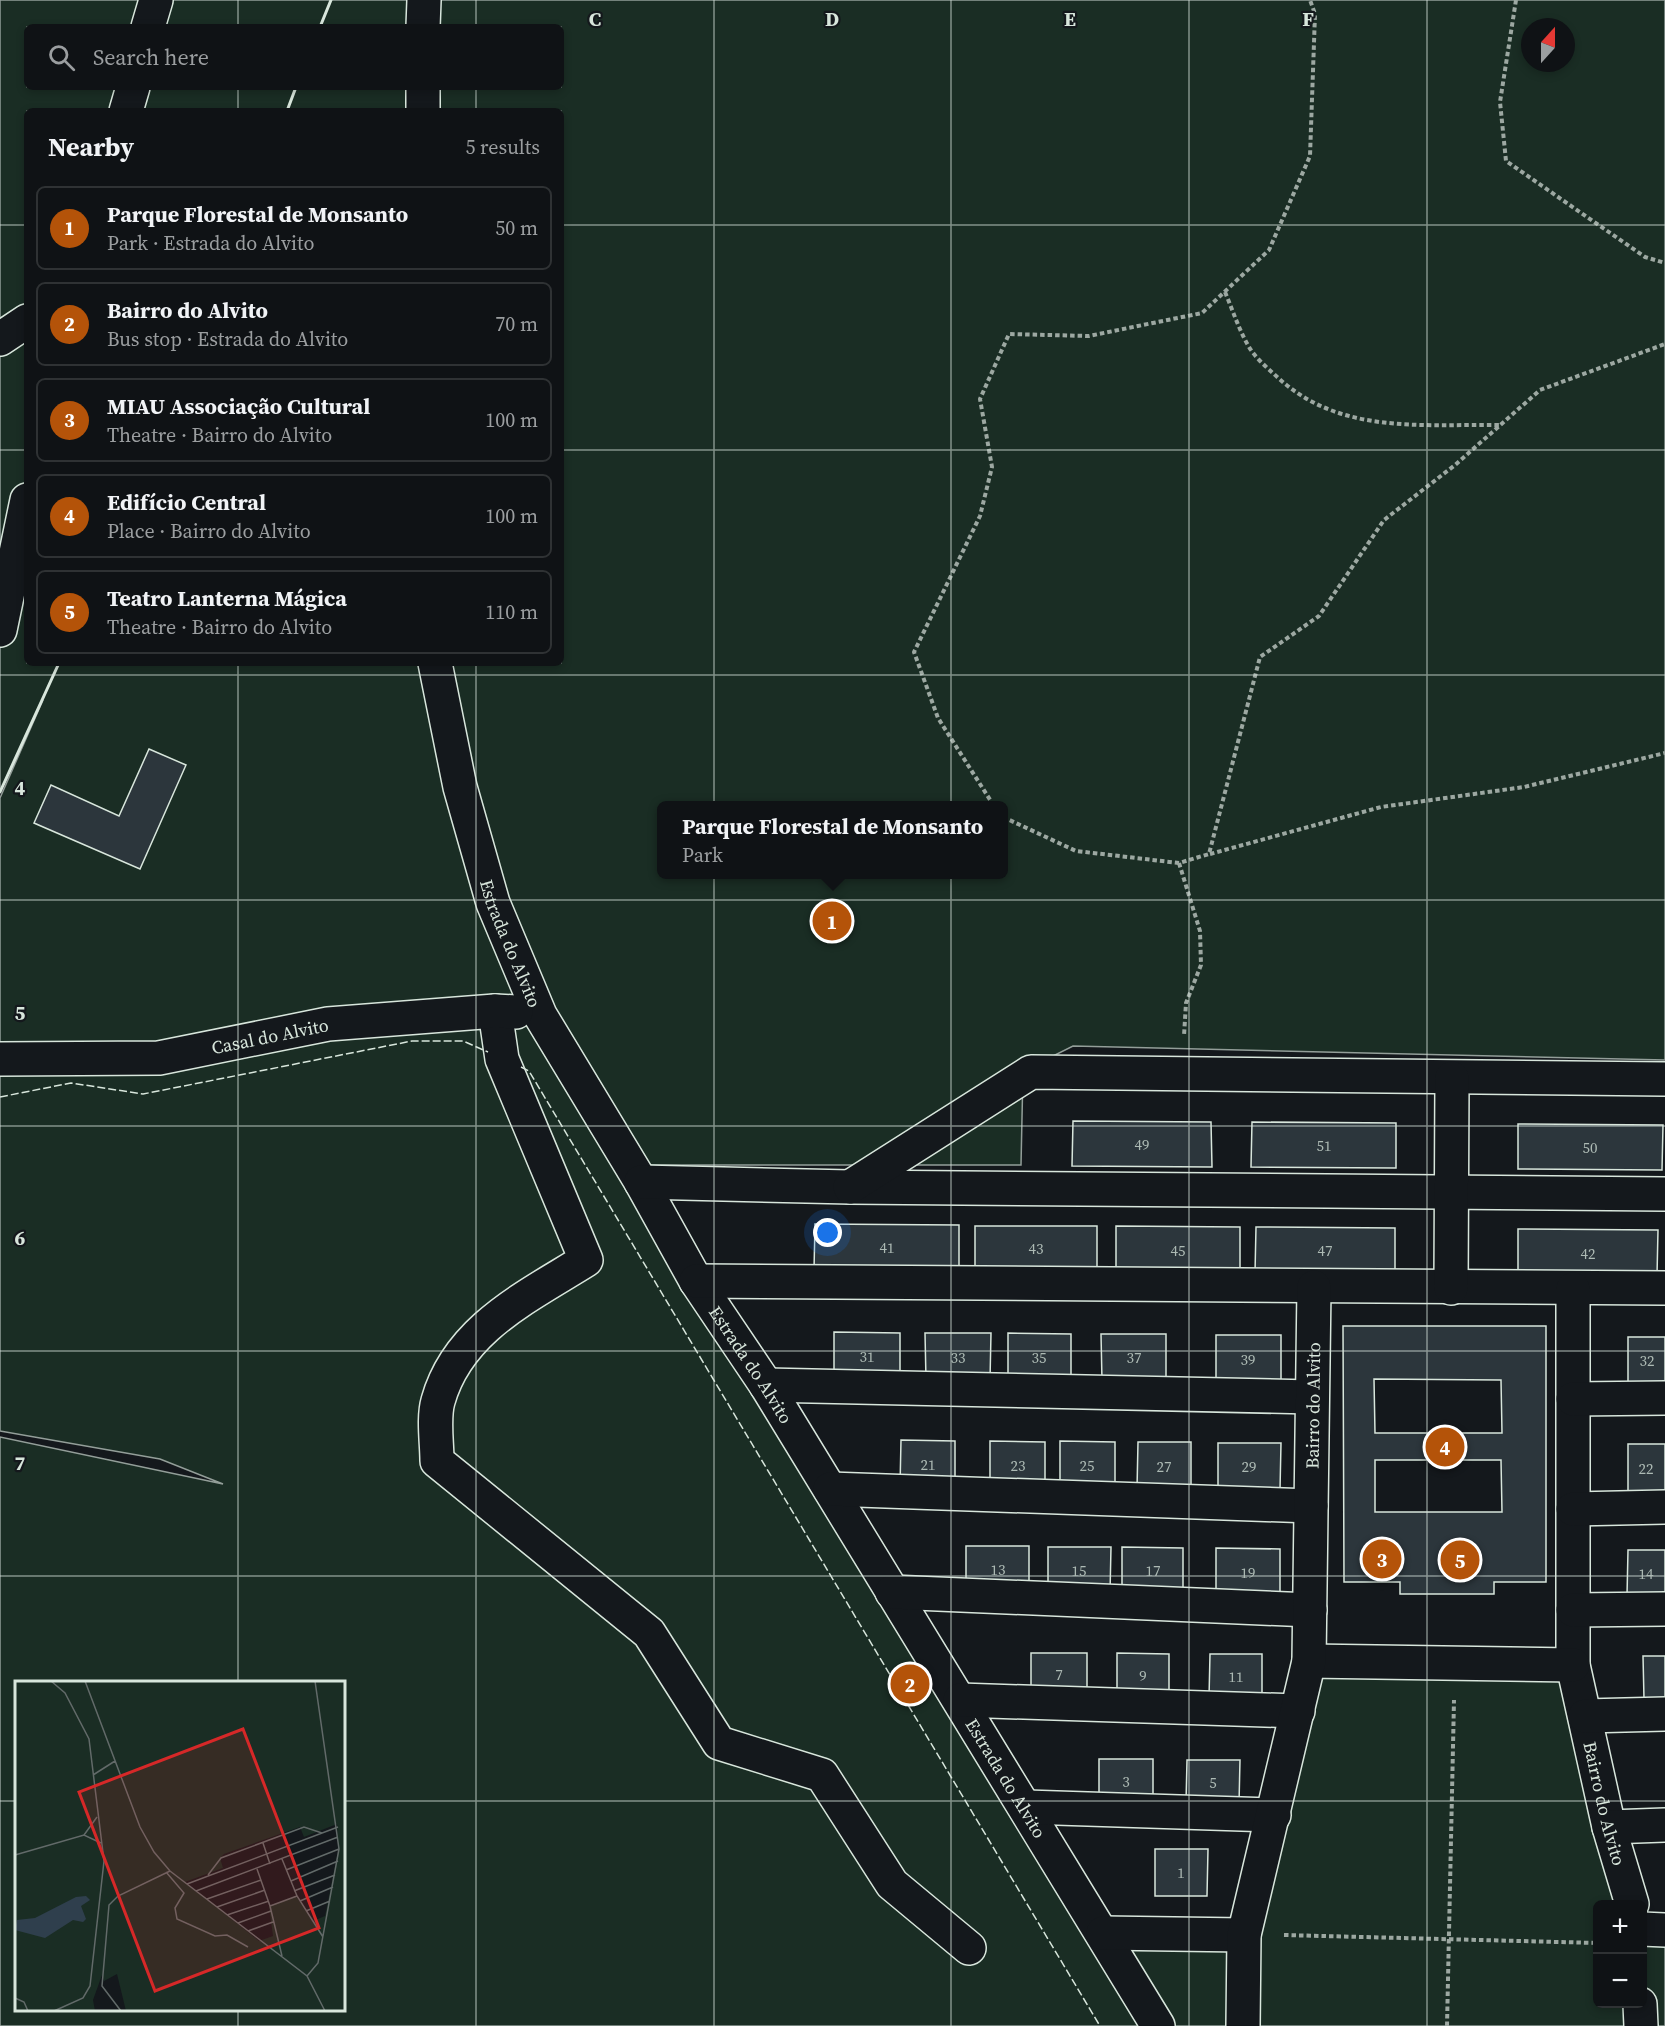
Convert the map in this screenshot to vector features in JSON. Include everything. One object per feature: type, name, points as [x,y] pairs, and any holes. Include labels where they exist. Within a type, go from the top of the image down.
[{"type":"street","points":[[149,24],[156,0]]},
{"type":"street","points":[[423,24],[424,0]]},
{"type":"street","points":[[127,108],[131,90]]},
{"type":"street","points":[[423,90],[423,108]]},
{"type":"street","points":[[0,339],[24,323]]},
{"type":"street","points":[[0,500],[24,514],[0,630]]},
{"type":"street","name":"Estrada do Alvito","points":[[436,666],[460,787],[493,903],[540,1015],[641,1182],[696,1281],[766,1385],[1158,2026]]},
{"type":"street","points":[[495,1011],[502,1059],[586,1260],[494,1317],[457,1357],[437,1402],[437,1461],[649,1633],[719,1743],[822,1775],[892,1884],[969,1948]]},
{"type":"street","name":"Casal do Alvito","points":[[0,1059],[159,1058],[328,1024],[495,1011],[540,1015]]},
{"type":"street","points":[[850,1187],[1031,1072],[1665,1079]]},
{"type":"street","points":[[1451,1288],[1452,1078]]},
{"type":"street","points":[[641,1182],[850,1187],[1665,1194]]},
{"type":"street","points":[[696,1281],[1665,1288]]},
{"type":"street","name":"Bairro do Alvito","points":[[1244,2026],[1244,1935],[1309,1661],[1314,1287]]},
{"type":"street","name":"Bairro do Alvito","points":[[1574,1289],[1573,1665],[1609,1827],[1631,1900]]},
{"type":"street","points":[[766,1385],[1312,1397]]},
{"type":"street","points":[[1573,1399],[1665,1398]]},
{"type":"street","points":[[830,1489],[1311,1506]]},
{"type":"street","points":[[1573,1509],[1665,1507]]},
{"type":"street","points":[[892,1592],[1310,1610]]},
{"type":"street","points":[[1573,1610],[1665,1609]]},
{"type":"street","points":[[1309,1661],[1573,1665]]},
{"type":"street","points":[[960,1700],[1298,1711]]},
{"type":"street","points":[[1585,1716],[1665,1714]]},
{"type":"street","points":[[1026,1807],[1274,1815]]},
{"type":"street","points":[[1609,1827],[1665,1825]]},
{"type":"street","points":[[1647,1929],[1665,1930]]},
{"type":"street","points":[[1103,1933],[1244,1935]]},
{"type":"street","points":[[1640,2008],[1641,2026]]},
{"type":"path","points":[[991,801],[938,718],[914,652],[980,516],[992,466],[980,399],[1010,334],[1089,336],[1202,313],[1269,250],[1310,156],[1315,14],[1310,0]]},
{"type":"path","points":[[1516,0],[1500,102],[1506,161],[1645,256],[1665,263]]},
{"type":"path","points":[[1225,292],[1251,349],[1286,386],[1306,401],[1352,418],[1371,421],[1422,426],[1500,425]]},
{"type":"path","points":[[1209,854],[1260,657],[1319,616],[1384,520],[1455,465],[1540,390],[1665,344]]},
{"type":"path","points":[[1008,819],[1076,851],[1179,862],[1381,807],[1524,787],[1665,753]]},
{"type":"path","points":[[1179,862],[1200,931],[1200,965],[1186,1003],[1185,1074]]},
{"type":"path","points":[[1447,2026],[1455,1663]]},
{"type":"path","points":[[1244,1935],[1593,1943]]},
{"type":"green space","points":[[0,0],[1665,0],[1665,1060],[1073,1046],[1023,1071],[1021,1165],[622,1165],[1086,1935],[1227,1937],[1295,1660],[1571,1661],[1620,1900],[1593,1900],[1593,2008],[1647,2008],[1647,1940],[1665,1940],[1665,2026],[0,2026],[0,1437],[223,1484],[160,1459],[0,1431],[0,798],[43,700],[0,792]]},
{"type":"building","points":[[149,749],[186,765],[140,869],[34,823],[51,785],[119,816]]},
{"type":"building","points":[[1073,1121],[1211,1122],[1212,1167],[1072,1166]]},
{"type":"building","points":[[1252,1122],[1396,1123],[1396,1168],[1251,1167]]},
{"type":"building","points":[[1518,1124],[1663,1125],[1662,1170],[1518,1169]]},
{"type":"building","points":[[815,1224],[959,1225],[959,1271],[814,1270]]},
{"type":"building","points":[[975,1226],[1097,1226],[1097,1272],[975,1271]]},
{"type":"building","points":[[1116,1226],[1240,1227],[1240,1273],[1116,1272]]},
{"type":"building","points":[[1256,1227],[1395,1228],[1395,1273],[1255,1273]]},
{"type":"building","points":[[1518,1229],[1658,1230],[1657,1276],[1518,1275]]},
{"type":"building","points":[[1343,1326],[1546,1326],[1546,1582],[1494,1582],[1494,1594],[1400,1594],[1400,1582],[1344,1582]],"holes":[[[1374,1379],[1501,1380],[1502,1433],[1375,1433]],[[1375,1460],[1501,1460],[1502,1512],[1375,1512]]]},
{"type":"building","points":[[834,1332],[900,1333],[900,1379],[834,1379]]},
{"type":"building","points":[[925,1333],[991,1333],[990,1380],[926,1380]]},
{"type":"building","points":[[1008,1333],[1071,1334],[1071,1381],[1008,1380]]},
{"type":"building","points":[[1101,1334],[1166,1334],[1166,1381],[1102,1381]]},
{"type":"building","points":[[1216,1335],[1281,1335],[1281,1382],[1216,1382]]},
{"type":"building","points":[[1628,1337],[1665,1337],[1665,1383],[1628,1383]]},
{"type":"building","points":[[901,1440],[955,1441],[955,1487],[900,1487]]},
{"type":"building","points":[[990,1441],[1045,1442],[1045,1488],[990,1488]]},
{"type":"building","points":[[1060,1441],[1115,1442],[1115,1488],[1060,1488]]},
{"type":"building","points":[[1138,1442],[1191,1442],[1191,1489],[1137,1489]]},
{"type":"building","points":[[1218,1443],[1281,1443],[1280,1490],[1218,1489]]},
{"type":"building","points":[[1628,1444],[1665,1444],[1665,1491],[1628,1491]]},
{"type":"building","points":[[966,1546],[1029,1546],[1029,1593],[966,1592]]},
{"type":"building","points":[[1048,1547],[1111,1547],[1110,1593],[1048,1593]]},
{"type":"building","points":[[1122,1547],[1183,1548],[1183,1594],[1122,1593]]},
{"type":"building","points":[[1216,1548],[1280,1549],[1280,1594],[1216,1594]]},
{"type":"building","points":[[1628,1550],[1665,1550],[1665,1596],[1627,1596]]},
{"type":"building","points":[[1031,1653],[1087,1653],[1087,1697],[1031,1696]]},
{"type":"building","points":[[1117,1653],[1169,1654],[1169,1697],[1117,1697]]},
{"type":"building","points":[[1210,1654],[1262,1654],[1262,1698],[1209,1698]]},
{"type":"building","points":[[1643,1656],[1665,1656],[1665,1699],[1644,1699]]},
{"type":"building","points":[[1099,1759],[1153,1759],[1153,1803],[1099,1803]]},
{"type":"building","points":[[1187,1760],[1240,1760],[1239,1804],[1186,1803]]},
{"type":"building","points":[[1155,1849],[1208,1849],[1207,1896],[1155,1896]]},
{"type":"fence","points":[[0,1097],[71,1083],[143,1094],[412,1041],[463,1041],[488,1052]]},
{"type":"fence","points":[[521,1067],[529,1071],[1100,2026]]},
{"type":"wall","points":[[321,24],[331,0]]},
{"type":"wall","points":[[288,108],[295,90]]},
{"type":"wall","points":[[0,792],[58,666]]},
{"type":"place","name":"Parque Florestal de Monsanto","points":[[832,921]]},
{"type":"place","name":"Edifício Central","points":[[1445,1447]]},
{"type":"place","name":"MIAU Associação Cultural","points":[[1382,1559]]},
{"type":"place","name":"Teatro Lanterna Mágica","points":[[1460,1560]]},
{"type":"place","name":"Bairro do Alvito","points":[[910,1684]]}]
